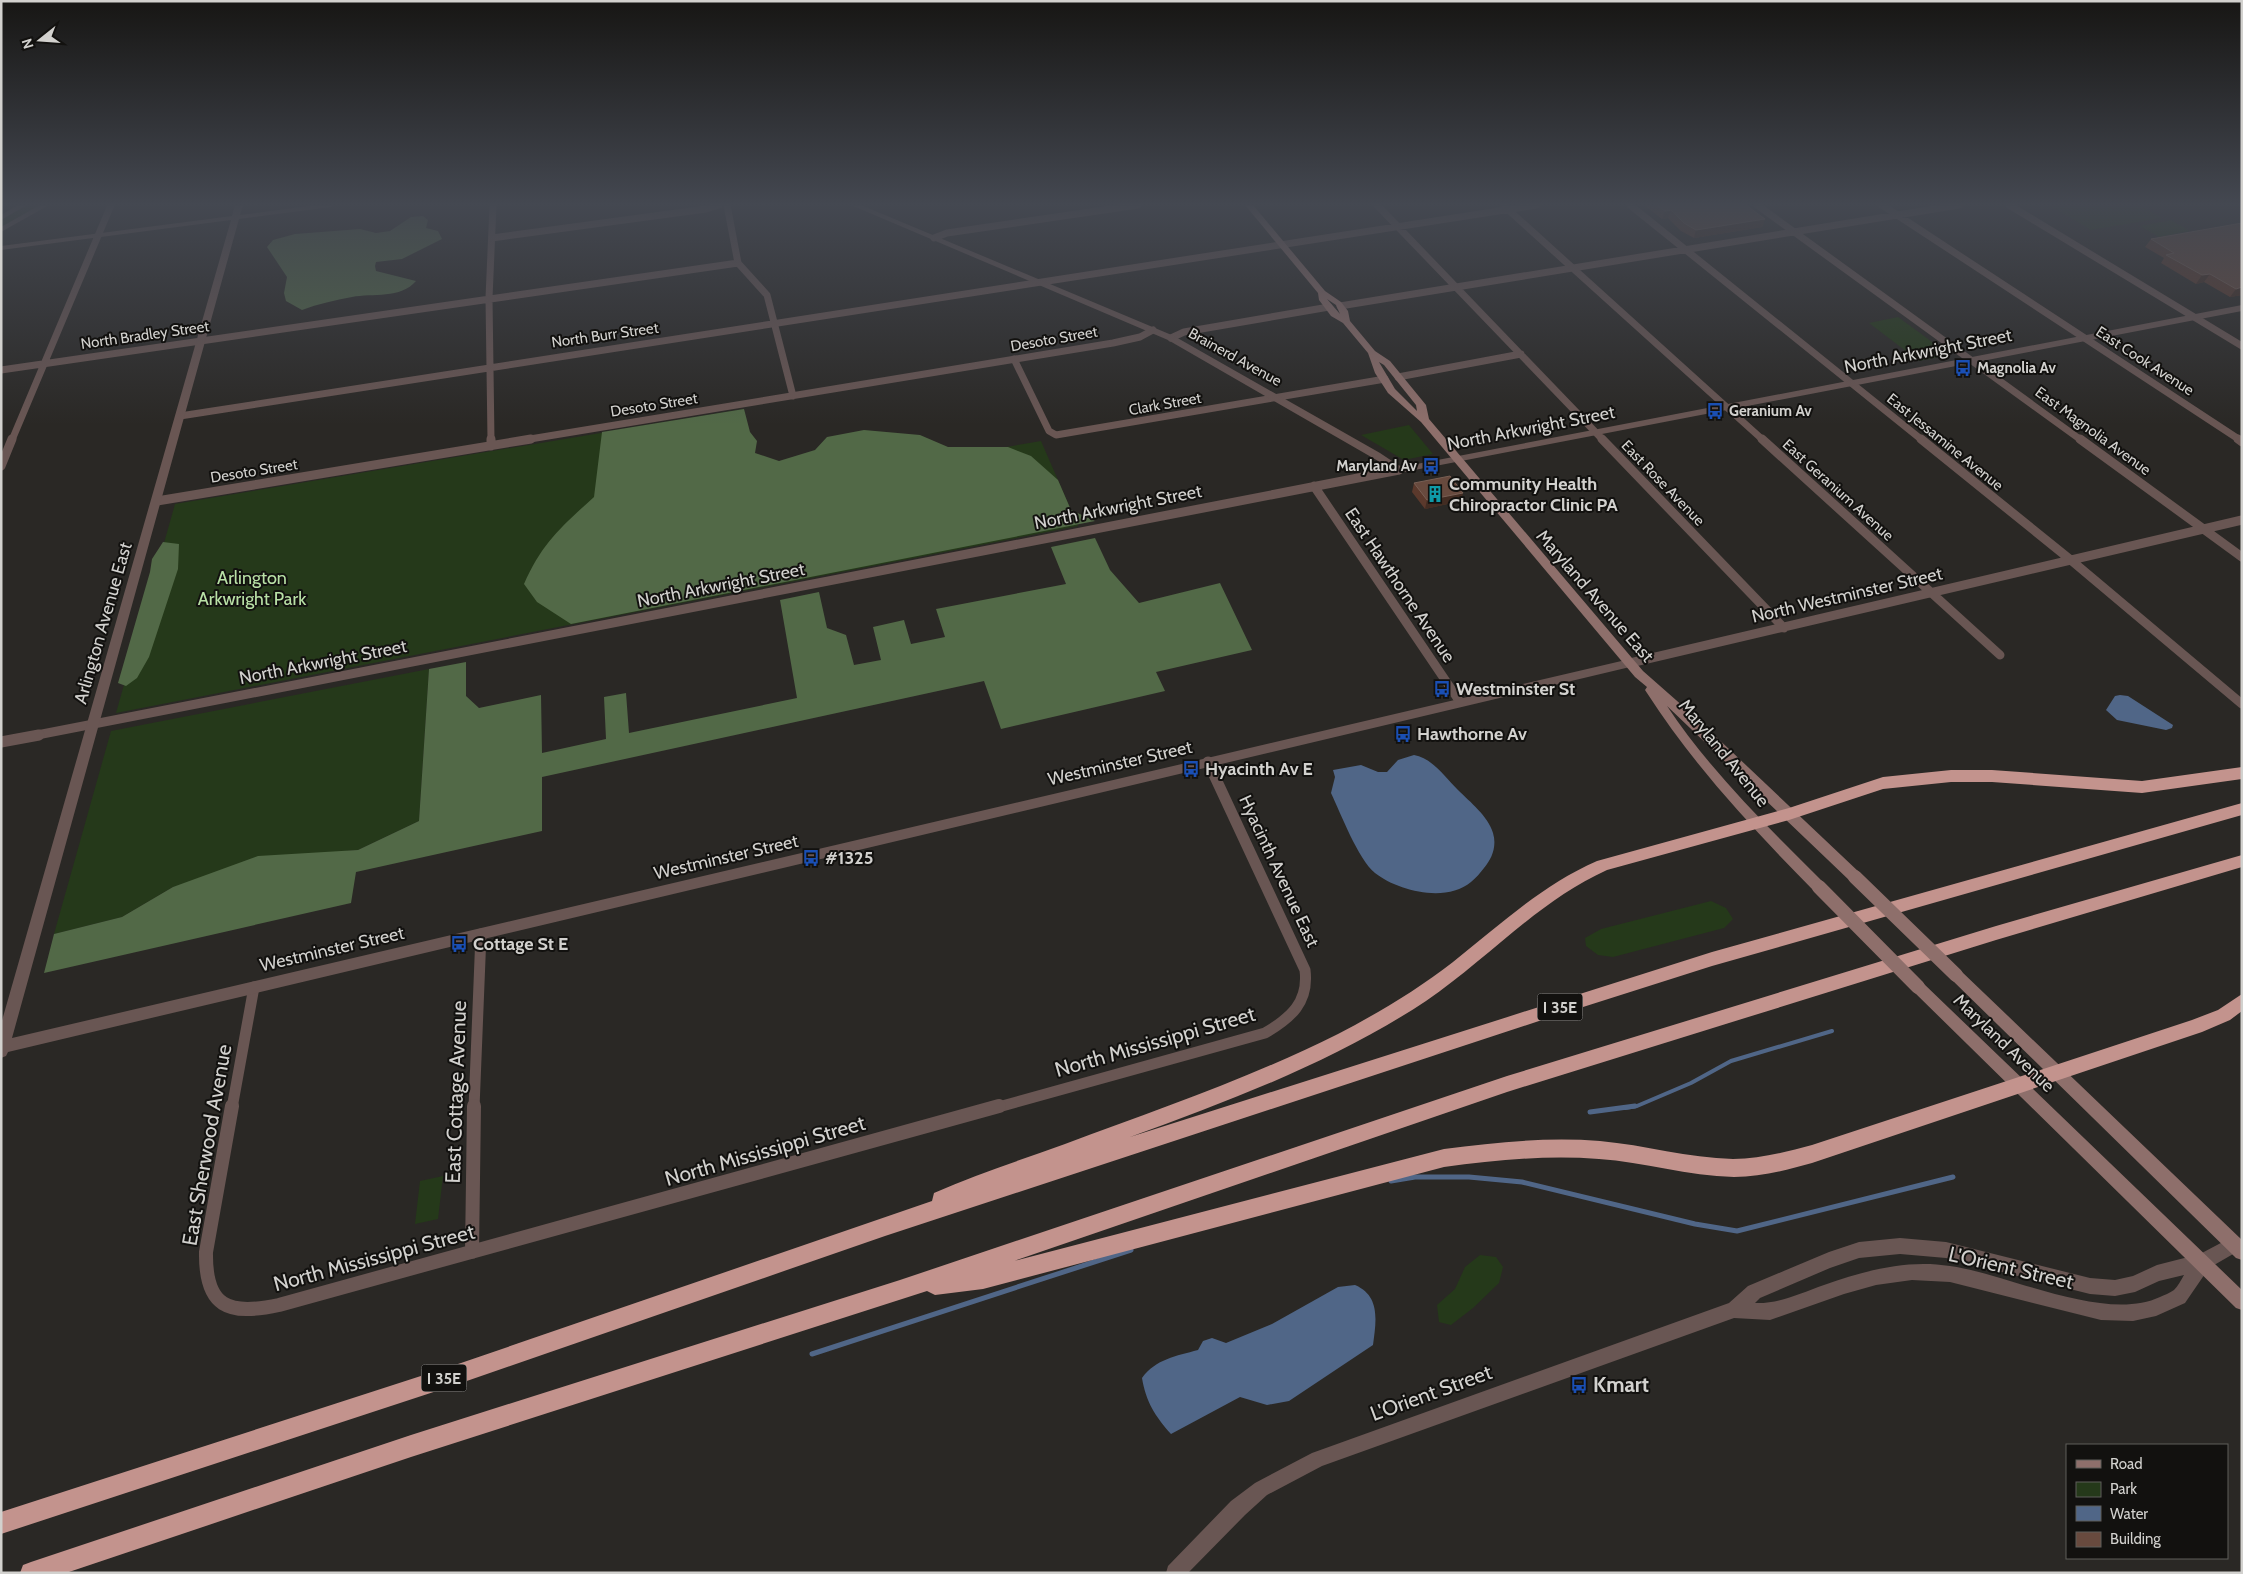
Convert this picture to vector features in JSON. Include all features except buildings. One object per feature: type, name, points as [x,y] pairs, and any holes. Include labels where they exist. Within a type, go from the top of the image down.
[{"type":"highway","points":[[885,1226],[959,1191],[1240,1085],[1342,1040],[1394,1012],[1432,987],[1557,887],[1581,873],[1603,865],[1789,814],[1883,783],[1916,779],[1992,776],[2142,788],[2242,773]]},
{"type":"highway","name":"I 35E","points":[[1,1523],[461,1373],[885,1226],[1712,959],[2242,809]]},
{"type":"highway","points":[[31,1573],[411,1446],[900,1290],[1507,1084],[1986,936],[2242,861]]},
{"type":"highway","points":[[900,1290],[983,1279],[1444,1158],[1562,1147],[1602,1150],[1733,1168],[1769,1165],[1812,1154],[2196,1027],[2224,1015],[2242,1001]]},
{"type":"main road","name":"Maryland Avenue East","points":[[1310,278],[1322,293],[1334,298],[1345,313],[1346,321]]},
{"type":"main road","name":"Maryland Avenue East","points":[[1322,293],[1323,300],[1334,314],[1346,321],[1372,353],[1387,363],[1421,405],[1424,420]]},
{"type":"main road","name":"Maryland Avenue East","points":[[1372,353],[1374,365],[1405,407],[1424,420],[1644,679]]},
{"type":"main road","name":"Maryland Avenue","points":[[1644,679],[1689,718],[1852,874],[2238,1248]]},
{"type":"main road","name":"Maryland Avenue","points":[[1644,679],[1672,725],[1755,823],[2018,1085],[2203,1262],[2242,1302]]},
{"type":"street","points":[[1,466],[80,278]]},
{"type":"street","name":"Arlington Avenue East","points":[[2,1048],[219,278]]},
{"type":"street","points":[[490,278],[491,446]]},
{"type":"street","name":"North Bradley Street","points":[[1,370],[628,278]]},
{"type":"street","points":[[752,278],[767,295],[793,396]]},
{"type":"street","name":"Brainerd Avenue","points":[[1035,278],[1171,338],[1279,398],[1399,470]]},
{"type":"street","name":"North Burr Street","points":[[180,416],[1058,278]]},
{"type":"street","name":"East Rose Avenue","points":[[1449,278],[1784,628]]},
{"type":"street","points":[[1340,306],[1505,278]]},
{"type":"street","name":"East Geranium Avenue","points":[[1584,278],[2000,655]]},
{"type":"street","name":"East Jessamine Avenue","points":[[1720,278],[2072,561],[2242,704]]},
{"type":"street","name":"East Magnolia Avenue","points":[[1859,278],[2204,528],[2242,558]]},
{"type":"street","name":"East Cook Avenue","points":[[1994,278],[2242,442]]},
{"type":"street","points":[[2131,278],[2242,346]]},
{"type":"street","points":[[1171,338],[1184,332],[1329,307]]},
{"type":"street","name":"North Arkwright Street","points":[[1,742],[1314,486],[2242,308]]},
{"type":"street","name":"Desoto Street","points":[[157,501],[1014,360],[1130,340],[1154,330]]},
{"type":"street","points":[[1398,377],[1521,354]]},
{"type":"street","name":"Clark Street","points":[[1014,360],[1049,431],[1056,435],[1385,379]]},
{"type":"street","name":"East Hawthorne Avenue","points":[[1314,486],[1460,702]]},
{"type":"street","name":"North Westminster Street","points":[[1460,702],[1932,594],[2242,520]]},
{"type":"street","name":"Westminster Street","points":[[2,1048],[1460,702]]},
{"type":"street","name":"Hyacinth Avenue East","points":[[1208,762],[1305,970],[1308,988],[1304,998]]},
{"type":"street","name":"East Cottage Avenue","points":[[472,1252],[481,934]]},
{"type":"street","name":"East Sherwood Avenue","points":[[224,1303],[212,1293],[208,1284],[206,1252],[254,987]]},
{"type":"street","name":"North Mississippi Street","points":[[224,1303],[239,1310],[257,1310],[1265,1033],[1284,1021],[1304,998]]},
{"type":"street","name":"L'Orient Street","points":[[1175,1573],[1238,1508],[1261,1489],[1318,1459],[1734,1310],[1754,1292],[1829,1260],[1859,1250],[1900,1246],[1946,1250],[2090,1286],[2115,1288],[2134,1284],[2157,1273],[2203,1262],[2238,1248]]},
{"type":"street","name":"L'Orient Street","points":[[1734,1310],[1770,1312],[1844,1286],[1876,1277],[1912,1272],[1950,1274],[2101,1312],[2133,1313],[2156,1308],[2179,1297],[2203,1262]]},
{"type":"green space","points":[[287,278],[406,278],[416,281],[402,291],[346,298],[302,310],[286,301],[284,293]]},
{"type":"green space","points":[[1898,317],[1950,355],[1919,361],[1869,323]]},
{"type":"green space","name":"Arlington Arkwright Park","points":[[744,409],[752,456],[769,488],[1041,441],[1078,526],[116,713],[175,504]]},
{"type":"green space","points":[[744,409],[750,432],[757,441],[755,453],[779,461],[815,450],[827,437],[864,430],[920,435],[948,447],[1008,447],[1031,456],[1058,480],[1071,510],[1095,521],[571,624],[537,602],[524,584],[538,557],[554,536],[594,497],[602,432]]},
{"type":"green space","points":[[1409,425],[1433,454],[1404,460],[1361,435]]},
{"type":"green space","points":[[1095,538],[1110,570],[1139,603],[1220,583],[1252,650],[1156,672],[1165,691],[1001,729],[984,681],[542,777],[542,831],[356,872],[351,903],[44,973],[54,934],[122,917],[173,887],[258,856],[358,850],[419,821],[429,669],[466,662],[466,696],[479,708],[541,695],[542,753],[606,739],[604,697],[626,693],[629,733],[797,698],[780,600],[819,592],[827,628],[846,635],[854,665],[881,660],[873,627],[904,620],[911,644],[945,637],[936,609],[1066,584],[1051,547]]},
{"type":"green space","points":[[163,542],[179,544],[178,569],[149,657],[137,678],[126,686],[118,683],[150,572],[152,559]]},
{"type":"green space","points":[[429,669],[419,821],[358,850],[314,854],[173,887],[122,917],[54,934],[111,731]]},
{"type":"green space","points":[[1711,901],[1726,908],[1733,919],[1724,928],[1613,957],[1598,955],[1586,946],[1585,938],[1601,929]]},
{"type":"green space","points":[[443,1176],[438,1219],[415,1224],[420,1181]]},
{"type":"green space","points":[[1480,1255],[1496,1257],[1503,1267],[1499,1283],[1473,1308],[1451,1325],[1439,1322],[1437,1305],[1455,1289],[1465,1267]]},
{"type":"water","points":[[2115,696],[2128,696],[2173,725],[2172,728],[2166,730],[2117,720],[2106,710]]},
{"type":"water","points":[[1414,755],[1427,760],[1438,769],[1483,815],[1493,833],[1494,847],[1487,864],[1471,882],[1449,892],[1422,892],[1409,889],[1396,885],[1375,873],[1362,858],[1331,793],[1335,777],[1333,770],[1361,765],[1378,772],[1387,772],[1398,760]]},
{"type":"water","points":[[1355,1285],[1369,1296],[1373,1303],[1375,1327],[1373,1345],[1289,1401],[1267,1405],[1240,1397],[1171,1434],[1160,1421],[1149,1402],[1142,1378],[1154,1366],[1167,1359],[1198,1350],[1203,1341],[1212,1338],[1226,1343],[1272,1324],[1338,1287]]},
{"type":"waterway","points":[[1625,1108],[1637,1106],[1691,1083],[1731,1061],[1832,1031]]},
{"type":"waterway","points":[[1590,1112],[1635,1106]]},
{"type":"waterway","points":[[1391,1181],[1415,1177],[1469,1177],[1522,1182],[1695,1224],[1737,1231],[1953,1177]]},
{"type":"waterway","points":[[812,1354],[1131,1250]]},
{"type":"place","name":"Magnolia Av","points":[[1963,368]]},
{"type":"place","name":"Geranium Av","points":[[1715,411]]},
{"type":"place","name":"Maryland Av","points":[[1431,466]]},
{"type":"place","name":"Community Health Chiropractor Clinic PA","points":[[1435,494]]},
{"type":"place","name":"Westminster St","points":[[1442,689]]},
{"type":"place","name":"Hawthorne Av","points":[[1403,734]]},
{"type":"place","name":"Hyacinth Av E","points":[[1191,769]]},
{"type":"place","name":"#1325","points":[[811,858]]},
{"type":"place","name":"Cottage St E","points":[[459,944]]},
{"type":"place","name":"Kmart","points":[[1579,1385]]}]
